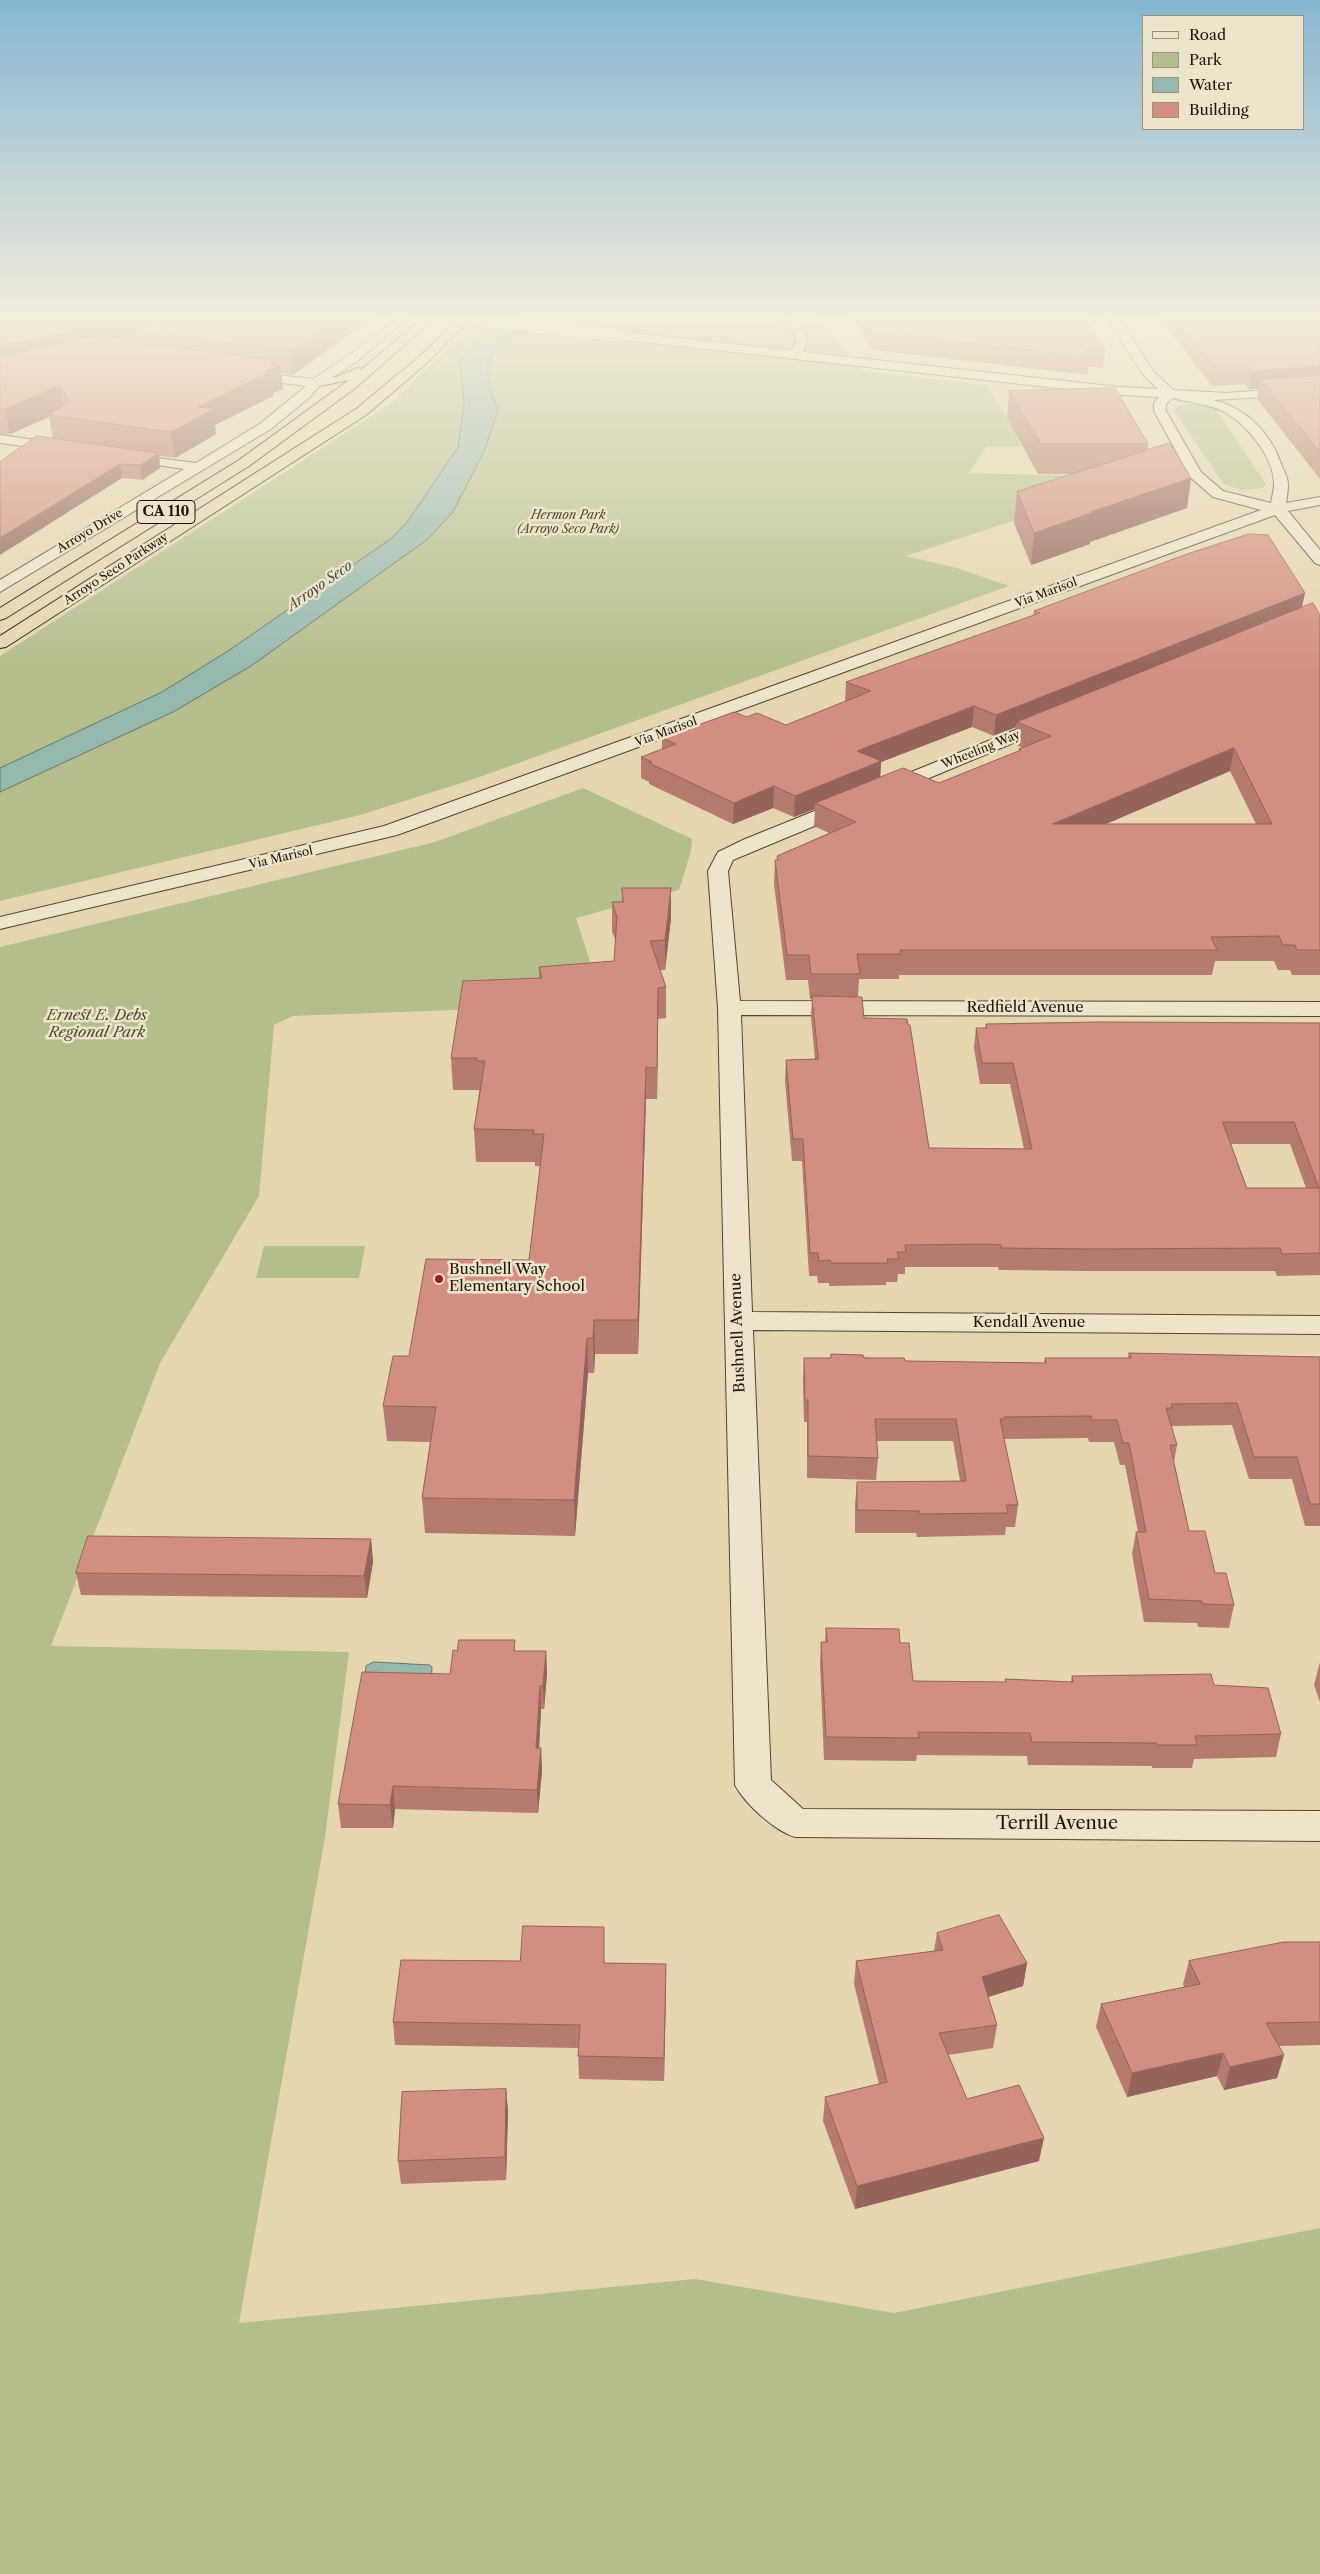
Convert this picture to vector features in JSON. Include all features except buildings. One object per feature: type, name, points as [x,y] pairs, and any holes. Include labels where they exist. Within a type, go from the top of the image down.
[{"type":"highway","name":"Arroyo Seco Parkway","points":[[0,615],[244,463],[284,434]]},
{"type":"highway","name":"Arroyo Seco Parkway","points":[[0,644],[327,434]]},
{"type":"street","name":"Arroyo Drive","points":[[0,587],[196,466],[252,434]]},
{"type":"street","points":[[1174,434],[1195,474],[1223,496],[1278,509],[1320,560]]},
{"type":"street","points":[[1258,434],[1271,453],[1281,482],[1278,509]]},
{"type":"street","points":[[0,439],[78,450]]},
{"type":"street","points":[[108,454],[196,466]]},
{"type":"street","name":"Via Marisol","points":[[0,924],[390,831],[1278,509],[1320,501]]},
{"type":"street","points":[[8,563],[34,566]]},
{"type":"street","name":"Wheeling Way","points":[[752,843],[1066,715]]},
{"type":"street","name":"Bushnell Avenue","points":[[752,843],[726,856],[718,871],[729,1008],[753,1785],[795,1823]]},
{"type":"street","name":"Redfield Avenue","points":[[729,1008],[1320,1009]]},
{"type":"street","name":"Kendall Avenue","points":[[738,1321],[1320,1325]]},
{"type":"street","name":"Terrill Avenue","points":[[795,1823],[1320,1826]]},
{"type":"green space","name":"Hermon Park (Arroyo Seco Park)","points":[[344,434],[1016,434],[1021,447],[986,447],[969,473],[1085,476],[1094,494],[906,556],[957,568],[1009,586],[474,779],[360,815],[0,901],[0,656]]},
{"type":"green space","points":[[1190,434],[1233,434],[1266,484],[1263,488],[1241,490],[1224,484]]},
{"type":"green space","name":"Ernest E. Debs Regional Park","points":[[583,788],[692,839],[691,851],[679,890],[576,918],[600,992],[535,1007],[293,1016],[274,1025],[259,1196],[160,1363],[51,1646],[349,1652],[325,1837],[239,2323],[695,2279],[894,2313],[1320,2228],[1320,2574],[0,2574],[0,947],[435,842]]},
{"type":"green space","points":[[264,1246],[365,1246],[359,1278],[256,1278]]},
{"type":"water","name":"Arroyo Seco","points":[[460,434],[490,434],[484,451],[453,512],[428,539],[251,666],[173,712],[0,792],[0,768],[162,692],[228,651],[392,538],[408,521],[458,447]]},
{"type":"water","points":[[374,1662],[430,1665],[432,1667],[431,1687],[365,1676],[366,1666]]},
{"type":"place","name":"Bushnell Way Elementary School","points":[[439,1279]]}]
